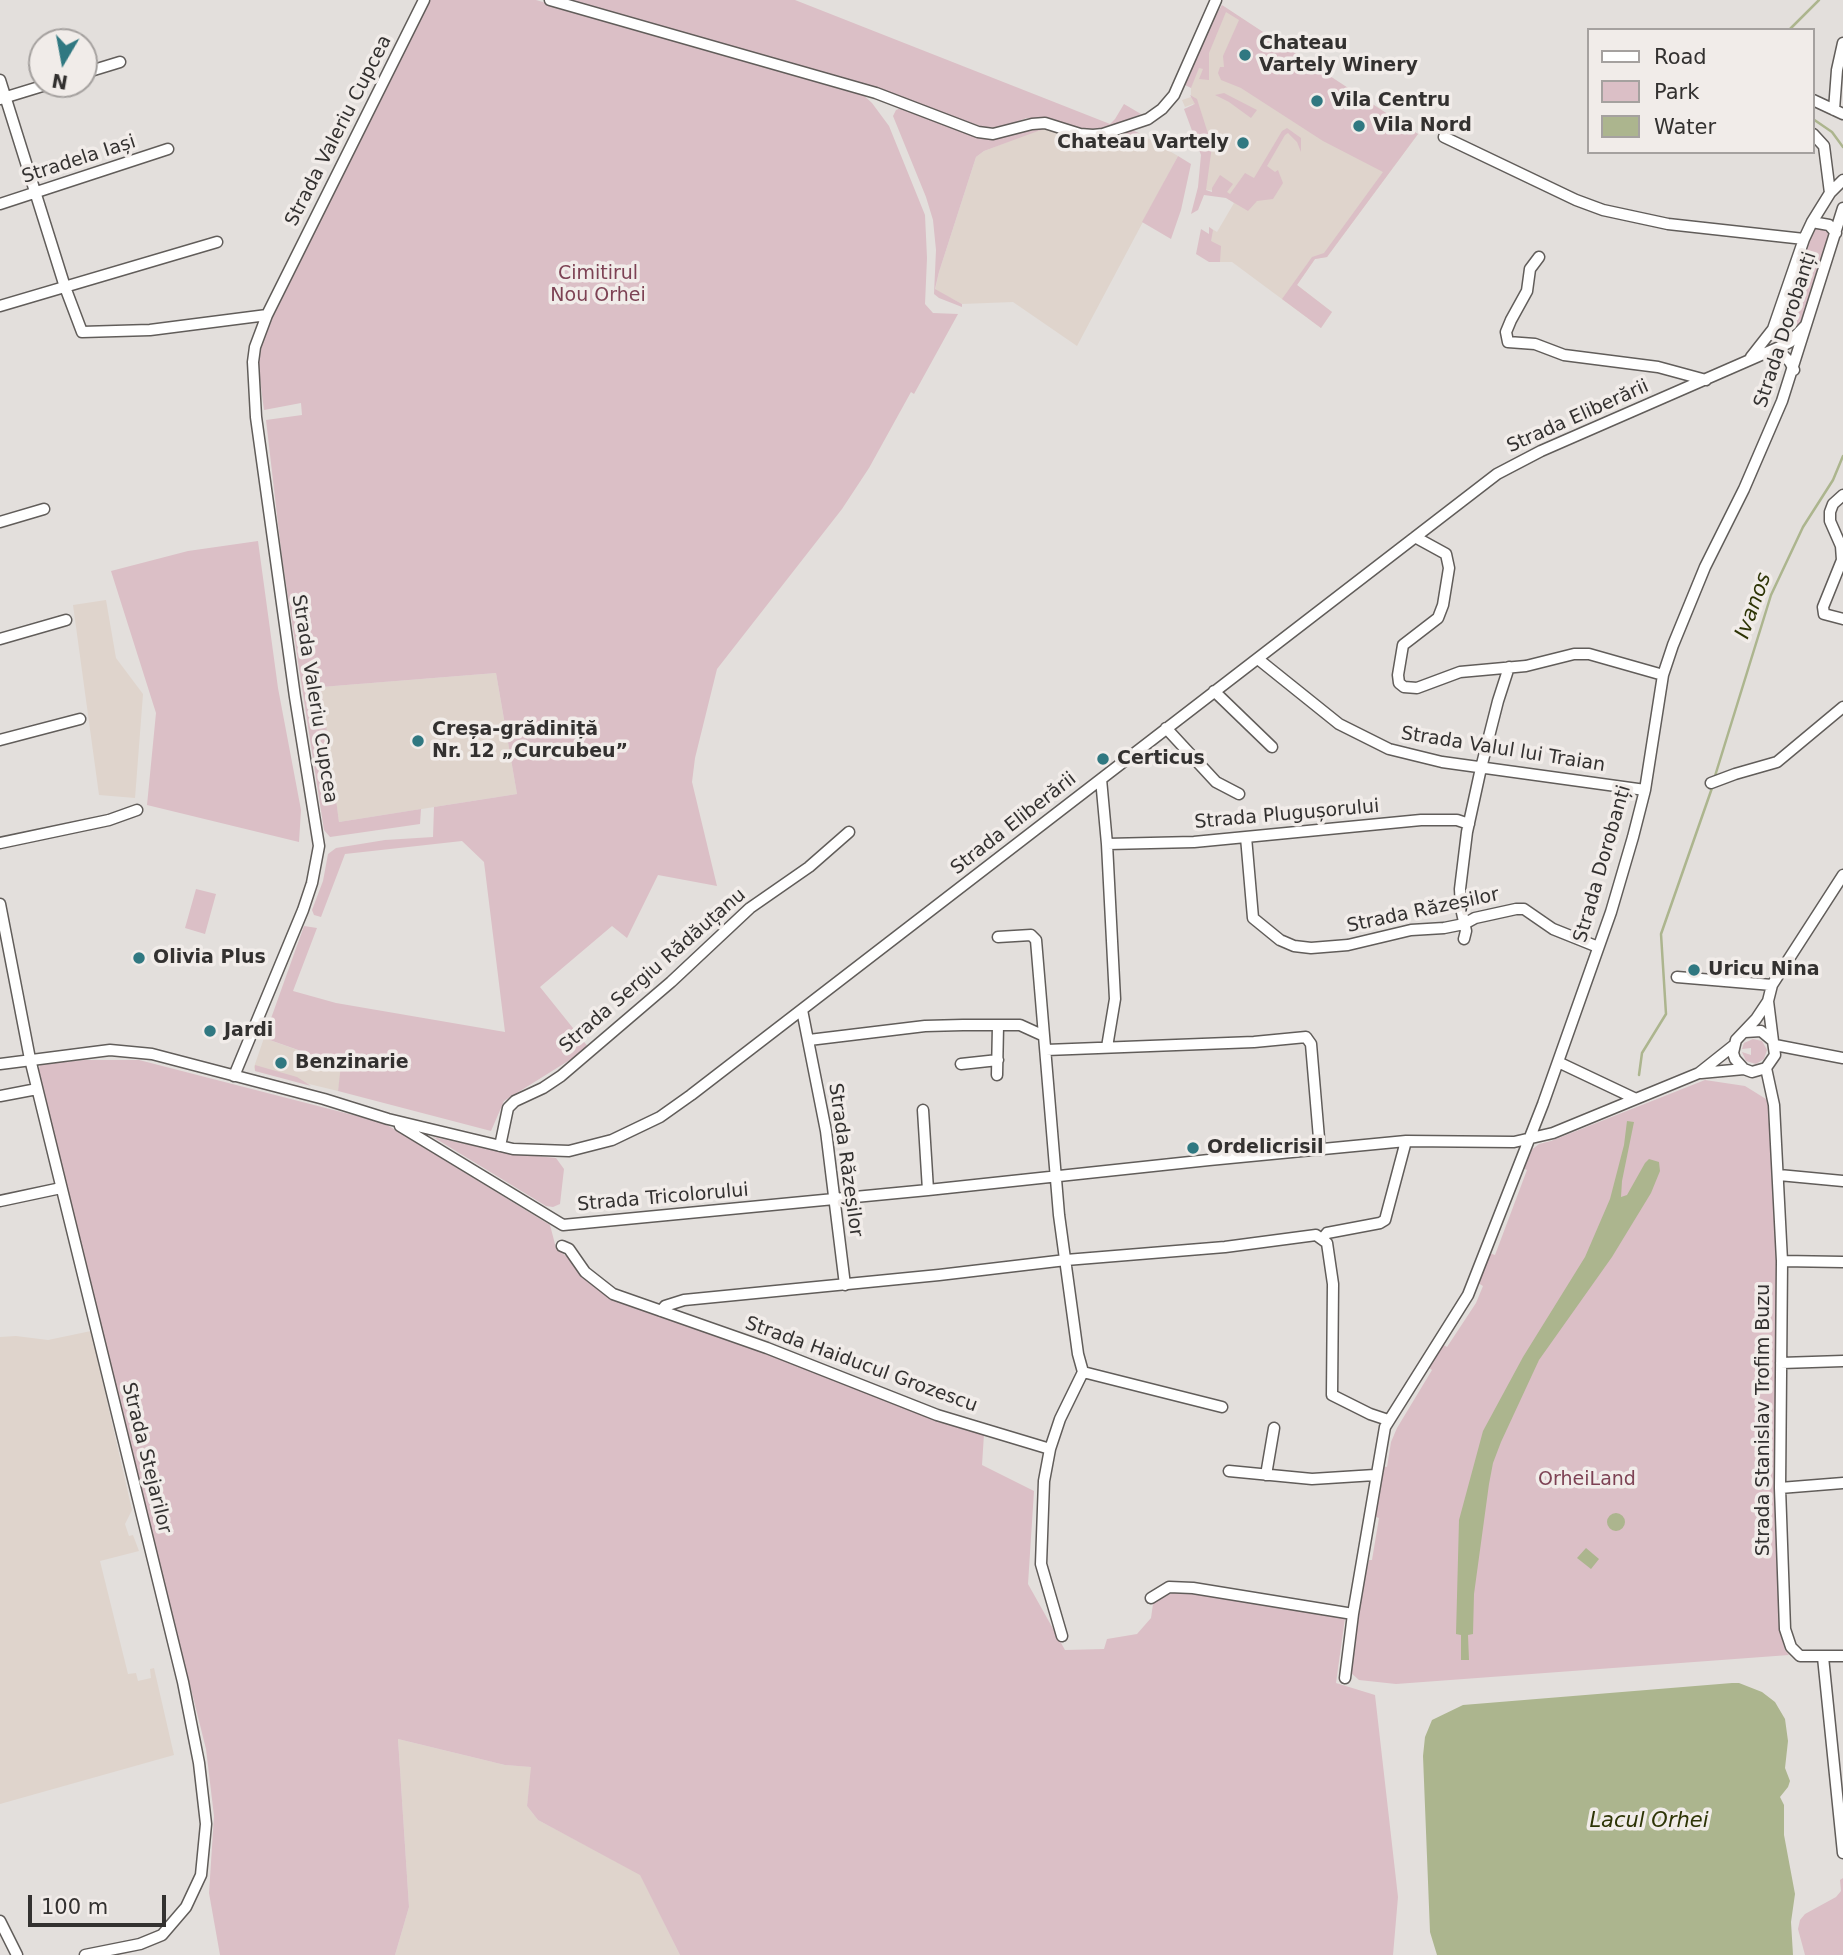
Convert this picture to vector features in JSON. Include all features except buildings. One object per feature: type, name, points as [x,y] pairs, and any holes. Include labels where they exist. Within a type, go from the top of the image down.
[{"type":"street","name":"Strada Valeriu Cupcea","points":[[234,1076],[307,898],[319,857],[256,418],[253,362],[255,347],[267,315],[424,0]]},
{"type":"street","points":[[550,0],[876,93],[978,132],[993,134],[1045,123],[1080,134],[1093,135],[1148,119],[1174,96],[1216,0]]},
{"type":"street","points":[[1815,101],[1839,112],[1837,70],[1843,43]]},
{"type":"street","points":[[98,69],[120,62]]},
{"type":"street","points":[[0,80],[3,98],[82,332],[150,330],[267,315]]},
{"type":"street","points":[[3,98],[28,90]]},
{"type":"street","points":[[1815,136],[1824,146],[1830,193]]},
{"type":"street","points":[[1444,138],[1603,210],[1668,224],[1804,239]]},
{"type":"street","name":"Stradela Iași","points":[[0,204],[168,149]]},
{"type":"street","name":"Strada Eliberării","points":[[1750,359],[1775,325],[1812,222],[1830,193],[1843,180]]},
{"type":"street","name":"Strada Dorobanți","points":[[1345,1678],[1380,1445],[1388,1420],[1468,1294],[1558,1062],[1611,912],[1645,790],[1663,675],[1673,645],[1705,568],[1761,451],[1794,370],[1843,208]]},
{"type":"street","points":[[1812,222],[1829,225],[1836,233]]},
{"type":"street","points":[[0,306],[217,242]]},
{"type":"street","name":"Strada Eliberării","points":[[1539,257],[1530,269],[1527,291],[1506,332],[1508,342],[1535,344],[1564,355],[1658,367],[1706,380]]},
{"type":"street","points":[[1775,325],[1781,331],[1796,336]]},
{"type":"street","name":"Strada Eliberării","points":[[388,1119],[500,1146],[531,1151],[569,1151],[612,1140],[660,1117],[691,1096],[1214,691],[1514,463],[1790,342],[1806,325]]},
{"type":"street","points":[[1767,352],[1783,355],[1794,370]]},
{"type":"street","points":[[1843,495],[1833,504],[1830,512],[1833,531],[1841,547],[1842,560],[1823,607],[1824,614],[1843,619]]},
{"type":"street","points":[[0,522],[44,509]]},
{"type":"street","points":[[1415,537],[1446,554],[1449,568],[1443,605],[1437,618],[1403,645],[1399,683],[1410,689],[1460,672],[1526,666],[1574,654],[1589,654],[1663,675]]},
{"type":"street","points":[[0,639],[66,620]]},
{"type":"street","name":"Strada Valul lui Traian","points":[[1258,659],[1339,724],[1364,738],[1407,754],[1481,768],[1645,790]]},
{"type":"street","points":[[1464,939],[1466,931],[1460,889],[1469,824],[1498,701],[1509,667]]},
{"type":"street","points":[[1214,691],[1272,747]]},
{"type":"street","points":[[1711,783],[1777,762],[1843,707]]},
{"type":"street","points":[[0,740],[80,719]]},
{"type":"street","points":[[1166,728],[1216,782],[1239,794]]},
{"type":"street","points":[[1101,779],[1115,999],[1107,1047]]},
{"type":"street","points":[[0,843],[109,820],[137,810]]},
{"type":"street","name":"Strada Plugușorului","points":[[1107,844],[1194,842],[1421,820],[1457,820],[1469,824]]},
{"type":"street","name":"Strada Sergiu Rădăuțanu","points":[[500,1146],[508,1108],[515,1101],[561,1076],[670,982],[750,908],[809,867],[849,832]]},
{"type":"street","name":"Strada Răzeșilor","points":[[1246,837],[1254,918],[1280,940],[1294,946],[1339,946],[1411,930],[1464,924],[1475,918],[1524,909],[1553,929],[1598,947]]},
{"type":"street","points":[[1768,1001],[1734,1046],[1735,1059],[1744,1069],[1752,1072],[1766,1068],[1775,1055],[1768,1001],[1772,985],[1843,875]]},
{"type":"street","name":"Strada Stejarilor","points":[[0,904],[4,943],[37,1089],[183,1682],[199,1763],[206,1824],[201,1875],[186,1907],[162,1935],[140,1944],[85,1955]]},
{"type":"street","points":[[998,937],[1031,934],[1035,936],[1059,1215],[1078,1354],[1083,1372],[1060,1419],[1050,1448],[1044,1481],[1041,1555],[1062,1636]]},
{"type":"street","points":[[1677,977],[1772,985]]},
{"type":"street","name":"Strada Răzeșilor","points":[[802,1010],[825,1131],[845,1285]]},
{"type":"street","points":[[809,1040],[926,1026],[1020,1025],[1042,1035]]},
{"type":"street","points":[[998,1026],[998,1074]]},
{"type":"street","points":[[1745,1032],[1761,1031],[1774,1043],[1843,1058]]},
{"type":"street","points":[[1046,1050],[1308,1039],[1311,1044],[1320,1150]]},
{"type":"street","name":"Strada Tricolorului","points":[[1699,1073],[1734,1046]]},
{"type":"street","points":[[0,1064],[110,1049],[152,1054],[324,1099],[388,1119]]},
{"type":"street","points":[[961,1064],[998,1060]]},
{"type":"street","points":[[1558,1062],[1634,1098]]},
{"type":"street","name":"Strada Stanislav Trofim Buzu","points":[[1766,1068],[1773,1097],[1782,1261],[1780,1488],[1785,1629],[1795,1653],[1804,1657],[1823,1657]]},
{"type":"street","name":"Strada Tricolorului","points":[[388,1119],[563,1225],[1406,1141],[1514,1142],[1553,1133],[1699,1073],[1744,1069]]},
{"type":"street","points":[[0,1096],[37,1089]]},
{"type":"street","points":[[923,1110],[928,1190]]},
{"type":"street","points":[[1388,1420],[1370,1415],[1332,1395],[1333,1284],[1330,1250],[1323,1238],[1327,1233],[1385,1220],[1406,1141]]},
{"type":"street","points":[[1779,1175],[1843,1181]]},
{"type":"street","points":[[0,1201],[61,1188]]},
{"type":"street","name":"Strada Haiducul Grozescu","points":[[661,1311],[665,1306],[684,1300],[845,1285],[1066,1259],[1177,1252],[1316,1235],[1323,1238]]},
{"type":"street","name":"Strada Haiducul Grozescu","points":[[562,1246],[569,1249],[585,1272],[613,1294],[766,1348],[937,1415],[1050,1448]]},
{"type":"street","points":[[1782,1261],[1843,1262]]},
{"type":"street","points":[[1781,1363],[1843,1361]]},
{"type":"street","points":[[1083,1372],[1222,1407]]},
{"type":"street","points":[[1266,1475],[1274,1428]]},
{"type":"street","points":[[1228,1471],[1312,1479],[1375,1475]]},
{"type":"street","points":[[1780,1488],[1843,1483]]},
{"type":"street","points":[[1151,1598],[1169,1587],[1192,1588],[1353,1614]]},
{"type":"street","points":[[1843,1656],[1823,1657],[1843,1853]]},
{"type":"street","points":[[0,1921],[17,1955]]},
{"type":"shaded area","points":[[1223,6],[1418,134],[1327,257],[1315,259],[1297,285],[1332,312],[1321,328],[1232,262],[1209,262],[1209,227],[1217,232],[1234,203],[1215,191],[1202,189],[1207,149],[1193,104],[1185,107],[1182,100],[1191,97],[1191,87]]},
{"type":"shaded area","points":[[1050,128],[1096,144],[1139,133],[1178,156],[1077,346],[1013,302],[962,304],[935,290],[976,157],[984,151]]},
{"type":"shaded area","points":[[106,600],[116,658],[143,694],[135,798],[99,795],[73,605]]},
{"type":"shaded area","name":"Creșa-grădiniță Nr. 12 „Curcubeu”","points":[[496,673],[517,794],[339,822],[320,687]]},
{"type":"shaded area","points":[[264,1038],[342,1066],[338,1091],[255,1071]]},
{"type":"shaded area","points":[[91,1331],[132,1510],[125,1524],[139,1551],[100,1561],[128,1674],[136,1673],[138,1681],[151,1678],[150,1669],[154,1668],[174,1755],[0,1804],[0,1337],[48,1340]]},
{"type":"shaded area","points":[[398,1739],[505,1765],[532,1767],[527,1806],[538,1820],[640,1874],[680,1955],[395,1955],[409,1907]]},
{"type":"green space","name":"Cimitirul Nou Orhei","points":[[429,0],[536,0],[860,92],[889,126],[925,215],[925,304],[933,313],[958,314],[914,394],[911,392],[869,468],[842,509],[717,669],[695,758],[692,782],[717,886],[658,875],[627,938],[612,926],[540,987],[589,1048],[504,1101],[491,1131],[338,1091],[341,1065],[264,1038],[304,926],[317,928],[293,991],[336,1003],[505,1032],[484,862],[462,841],[345,854],[321,917],[314,915],[312,910],[323,881],[328,854],[336,848],[385,840],[433,837],[434,807],[517,794],[496,673],[321,687],[339,822],[421,809],[420,824],[330,837],[324,830],[282,558],[266,420],[302,415],[301,403],[264,410],[257,357],[262,340],[301,256]]},
{"type":"green space","points":[[569,0],[795,0],[1110,124],[1124,104],[1141,114],[1107,128],[1094,130],[1041,118],[1027,118],[998,128],[983,127],[870,87]]},
{"type":"green space","points":[[1222,5],[1418,134],[1327,257],[1315,259],[1297,285],[1332,312],[1321,328],[1282,299],[1312,257],[1324,253],[1383,172],[1323,141],[1241,88],[1221,80],[1218,73],[1220,67],[1224,67],[1223,56],[1239,20],[1226,12],[1209,53],[1209,80],[1199,79],[1203,69],[1199,68],[1191,88],[1185,85],[1209,26]]},
{"type":"green space","points":[[1224,93],[1257,110],[1251,118],[1215,95]]},
{"type":"green space","points":[[1190,95],[1197,99],[1212,146],[1206,190],[1212,192],[1220,175],[1233,184],[1227,192],[1230,194],[1245,173],[1254,178],[1282,131],[1287,128],[1301,138],[1301,152],[1297,142],[1288,133],[1285,135],[1267,166],[1275,172],[1278,170],[1283,183],[1273,199],[1257,201],[1248,211],[1226,198],[1204,195],[1198,210],[1191,214],[1198,187],[1201,155],[1184,109],[1195,104]]},
{"type":"green space","points":[[901,108],[986,139],[1041,127],[1049,127],[1095,140],[1129,129],[1139,133],[1096,144],[1050,128],[984,151],[976,157],[935,289],[962,304],[962,307],[934,294],[936,250],[933,220],[893,116],[896,110]]},
{"type":"green space","points":[[1178,156],[1191,164],[1181,210],[1171,239],[1142,222]]},
{"type":"green space","points":[[1209,227],[1213,230],[1211,241],[1221,246],[1220,262],[1209,262],[1196,254],[1201,229],[1209,234]]},
{"type":"green space","points":[[1816,227],[1826,228],[1831,235],[1799,327],[1793,331],[1787,330],[1781,321],[1811,231]]},
{"type":"green space","points":[[258,541],[278,688],[301,810],[299,842],[147,805],[156,713],[111,571],[188,551]]},
{"type":"green space","points":[[196,889],[216,894],[205,934],[185,928]]},
{"type":"green space","points":[[1753,1039],[1762,1041],[1767,1050],[1764,1059],[1756,1064],[1746,1061],[1742,1052],[1751,1055],[1751,1048],[1742,1049],[1744,1043]]},
{"type":"green space","points":[[84,1060],[139,1060],[384,1123],[550,1225],[556,1248],[584,1277],[611,1296],[984,1434],[982,1465],[1034,1491],[1028,1584],[1065,1650],[1104,1649],[1107,1639],[1137,1634],[1151,1618],[1153,1604],[1176,1592],[1204,1594],[1345,1618],[1336,1683],[1375,1695],[1398,1897],[1393,1955],[680,1955],[640,1875],[538,1820],[527,1806],[531,1767],[505,1765],[398,1739],[409,1907],[395,1955],[220,1955],[209,1893],[214,1816],[206,1749],[37,1071],[41,1064]]},
{"type":"green space","points":[[255,1065],[297,1077],[311,1086],[255,1071]]},
{"type":"green space","name":"OrheiLand","points":[[1705,1080],[1745,1086],[1766,1099],[1770,1106],[1777,1252],[1775,1387],[1780,1632],[1789,1655],[1396,1684],[1359,1680],[1351,1673],[1350,1661],[1363,1586],[1369,1560],[1372,1560],[1379,1518],[1373,1516],[1381,1466],[1387,1467],[1391,1442],[1397,1428],[1432,1370],[1427,1366],[1442,1344],[1447,1347],[1476,1303],[1483,1286],[1478,1283],[1489,1253],[1495,1255],[1527,1170],[1521,1167],[1530,1151],[1539,1144]]},
{"type":"green space","points":[[433,1137],[508,1153],[556,1158],[564,1169],[560,1204],[546,1206]]},
{"type":"green space","points":[[1843,1878],[1843,1955],[1805,1955],[1798,1929],[1800,1920],[1805,1914],[1836,1897],[1841,1891],[1840,1880]]},
{"type":"water","points":[[1627,1121],[1634,1122],[1621,1197],[1627,1195],[1649,1159],[1659,1162],[1660,1171],[1651,1193],[1612,1257],[1539,1360],[1501,1442],[1489,1484],[1474,1594],[1473,1634],[1468,1635],[1469,1660],[1461,1660],[1461,1635],[1456,1634],[1459,1520],[1483,1431],[1523,1357],[1585,1257],[1610,1199],[1624,1145]]},
{"type":"water","points":[[1616,1513],[1622,1516],[1625,1522],[1622,1528],[1616,1531],[1610,1528],[1607,1522],[1610,1516]]},
{"type":"water","points":[[1586,1548],[1599,1559],[1591,1569],[1577,1558]]},
{"type":"water","name":"Lacul Orhei","points":[[1732,1683],[1762,1692],[1775,1702],[1785,1719],[1788,1741],[1785,1768],[1790,1781],[1780,1797],[1784,1805],[1784,1835],[1795,1894],[1791,1922],[1793,1955],[1437,1955],[1430,1932],[1423,1756],[1425,1737],[1432,1720],[1463,1705]]},
{"type":"waterway","name":"Ivanos","points":[[1791,28],[1819,0]]},
{"type":"waterway","name":"Ivanos","points":[[1815,120],[1832,132],[1843,147]]},
{"type":"waterway","name":"Ivanos","points":[[1715,776],[1771,595],[1803,527],[1833,480],[1843,456]]},
{"type":"waterway","name":"Ivanos","points":[[1639,1075],[1642,1053],[1666,1014],[1661,934],[1712,788]]},
{"type":"place","name":"Chateau Vartely Winery","points":[[1245,55]]},
{"type":"place","name":"Vila Centru","points":[[1317,101]]},
{"type":"place","name":"Vila Nord","points":[[1359,126]]},
{"type":"place","name":"Chateau Vartely","points":[[1243,143]]},
{"type":"place","name":"Creșa-grădiniță Nr. 12 „Curcubeu”","points":[[418,741]]},
{"type":"place","name":"Certicus","points":[[1103,759]]},
{"type":"place","name":"Olivia Plus","points":[[139,958]]},
{"type":"place","name":"Uricu Nina","points":[[1694,970]]},
{"type":"place","name":"Jardi","points":[[210,1031]]},
{"type":"place","name":"Benzinarie","points":[[281,1063]]},
{"type":"place","name":"Ordelicrisil","points":[[1193,1148]]}]
